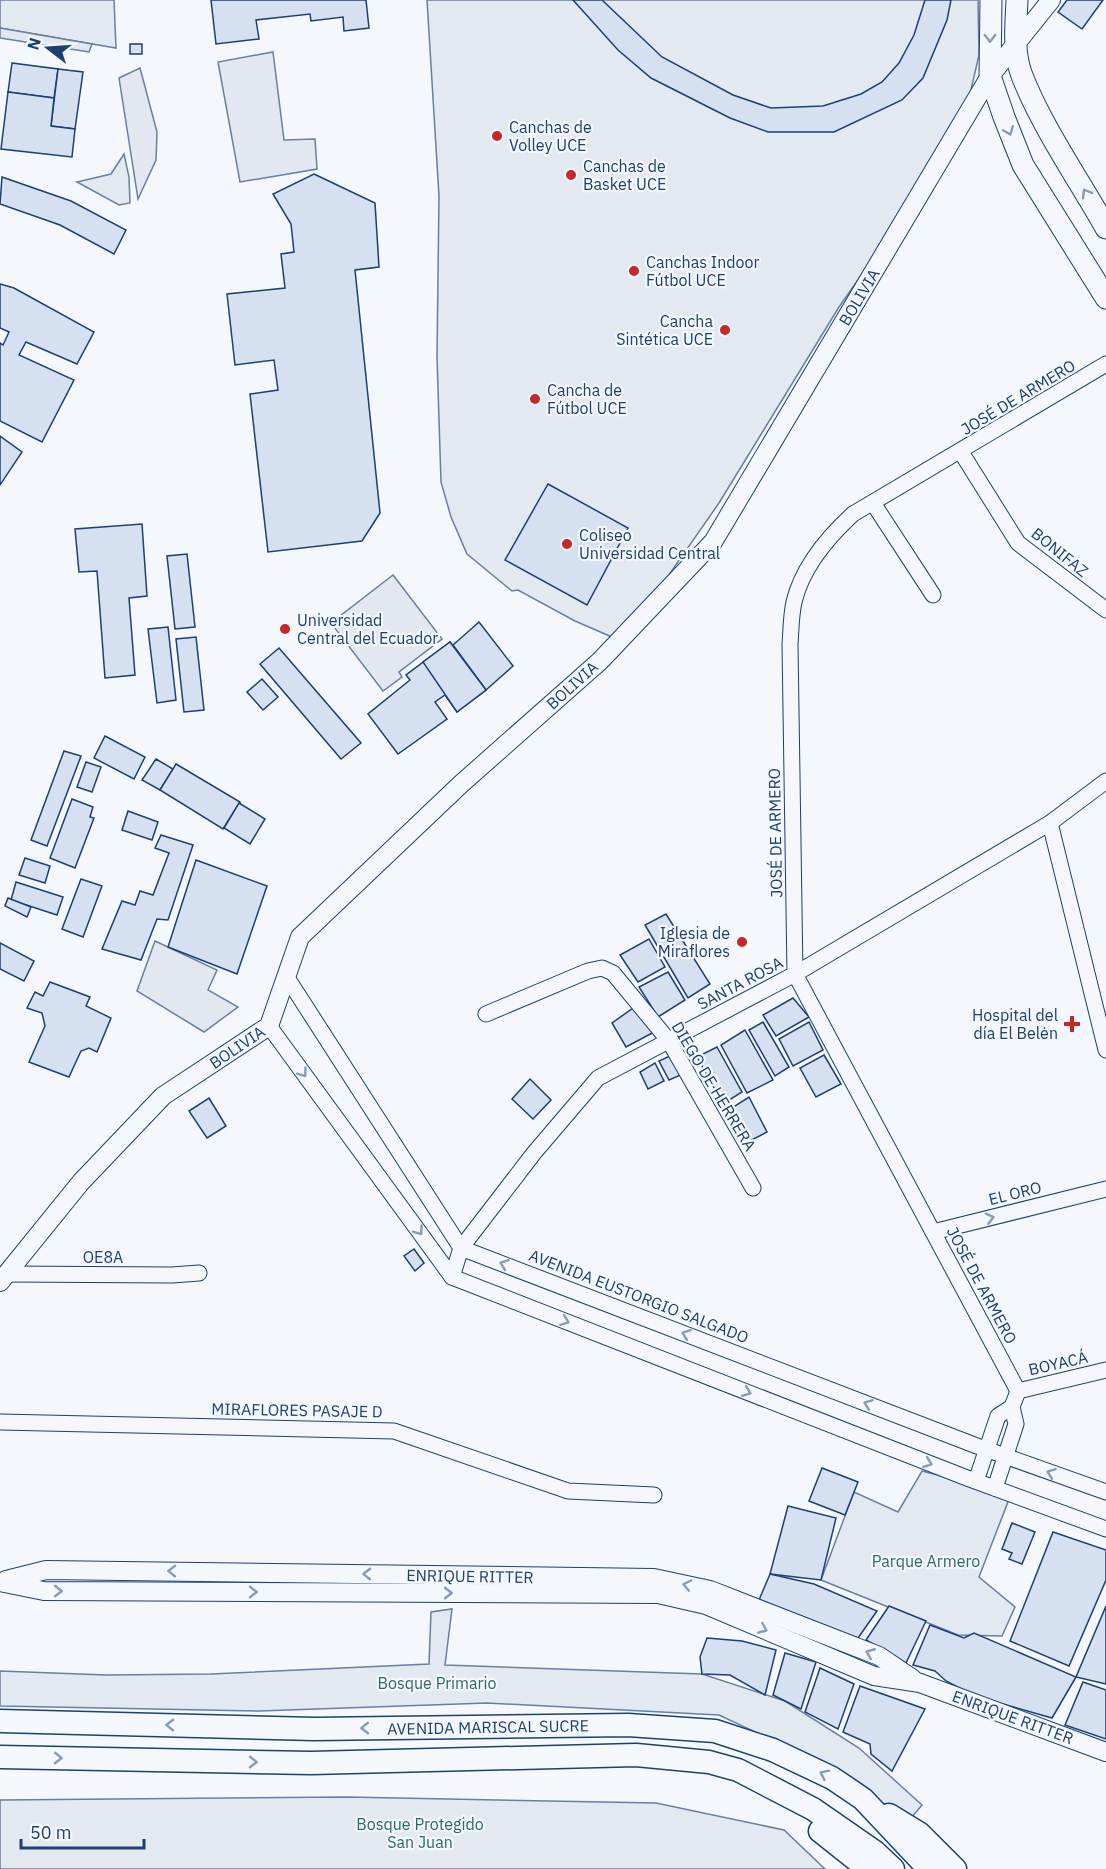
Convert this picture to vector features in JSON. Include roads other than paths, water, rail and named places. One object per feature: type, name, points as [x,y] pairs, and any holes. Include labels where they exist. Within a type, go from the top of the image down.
[{"type":"main road","points":[[991,0],[990,76],[1023,165],[1106,298]]},
{"type":"main road","points":[[1017,0],[1015,45],[1021,72],[1042,116],[1106,228]]},
{"type":"main road","name":"AVENIDA MARISCAL SUCRE","points":[[0,1721],[314,1729],[614,1725],[672,1726],[716,1731],[745,1738],[832,1778],[862,1799],[929,1869]]},
{"type":"main road","points":[[614,1725],[615,1755]]},
{"type":"main road","name":"AVENIDA MARISCAL SUCRE","points":[[0,1757],[311,1763],[636,1755],[709,1762],[738,1770],[813,1809],[875,1852],[893,1869]]},
{"type":"main road","points":[[503,1759],[582,1768],[657,1769],[722,1779],[786,1807],[868,1869]]},
{"type":"main road","points":[[862,1799],[920,1834],[955,1869]]},
{"type":"street","name":"BOLIVIA","points":[[3,1278],[81,1182],[163,1096],[269,1026],[300,937],[461,784],[600,661],[713,542],[990,76],[1051,0]]},
{"type":"street","name":"JOSÉ DE ARMERO","points":[[1018,1391],[795,974],[790,644],[794,602],[810,566],[831,535],[853,514],[1106,364]]},
{"type":"street","name":"BONIFAZ","points":[[961,452],[1018,543],[1106,610]]},
{"type":"street","points":[[873,502],[933,596]]},
{"type":"street","name":"SANTA ROSA","points":[[452,1277],[461,1248],[534,1154],[598,1078],[795,974],[1050,823],[1106,781]]},
{"type":"street","points":[[1050,823],[1106,1050]]},
{"type":"street","name":"DIEGO DE HERRERA","points":[[486,1014],[588,971],[602,968],[613,973],[669,1041],[753,1188]]},
{"type":"street","points":[[286,976],[461,1248]]},
{"type":"street","points":[[269,1026],[452,1277],[976,1481],[1106,1529]]},
{"type":"street","name":"EL ORO","points":[[933,1232],[1106,1189]]},
{"type":"street","name":"AVENIDA EUSTORGIO SALGADO","points":[[461,1248],[1006,1457],[1106,1492]]},
{"type":"street","name":"OE8A","points":[[3,1278],[199,1273]]},
{"type":"street","name":"BOYACÁ","points":[[1018,1391],[1106,1370]]},
{"type":"street","points":[[995,1488],[1016,1424],[1012,1407],[1018,1391]]},
{"type":"street","points":[[976,1481],[998,1416],[1012,1407]]},
{"type":"street","name":"MIRAFLORES PASAJE D","points":[[0,1422],[394,1431],[568,1491],[654,1495]]},
{"type":"street","name":"ENRIQUE RITTER","points":[[0,1582],[44,1591],[658,1594],[706,1605],[874,1676],[920,1683],[1106,1752]]},
{"type":"place","name":"Canchas de Volley UCE","points":[[497,136]]},
{"type":"place","name":"Canchas de Basket UCE","points":[[571,175]]},
{"type":"place","name":"Canchas Indoor Fútbol UCE","points":[[634,271]]},
{"type":"place","name":"Cancha Sintética UCE","points":[[725,330]]},
{"type":"place","name":"Cancha de Fútbol UCE","points":[[535,399]]},
{"type":"place","name":"Coliseo Universidad Central","points":[[567,544]]},
{"type":"place","name":"Universidad Central del Ecuador","points":[[285,629]]},
{"type":"place","name":"Iglesia de Miraflores","points":[[742,942]]},
{"type":"place","name":"Hospital del día El Belėn","points":[[1072,1024]]},
{"type":"park label","name":"Parque Armero","points":[[926,1561]]},
{"type":"park label","name":"Bosque Primario","points":[[437,1683]]},
{"type":"park label","name":"Bosque Protegido San Juan","points":[[420,1833]]}]
